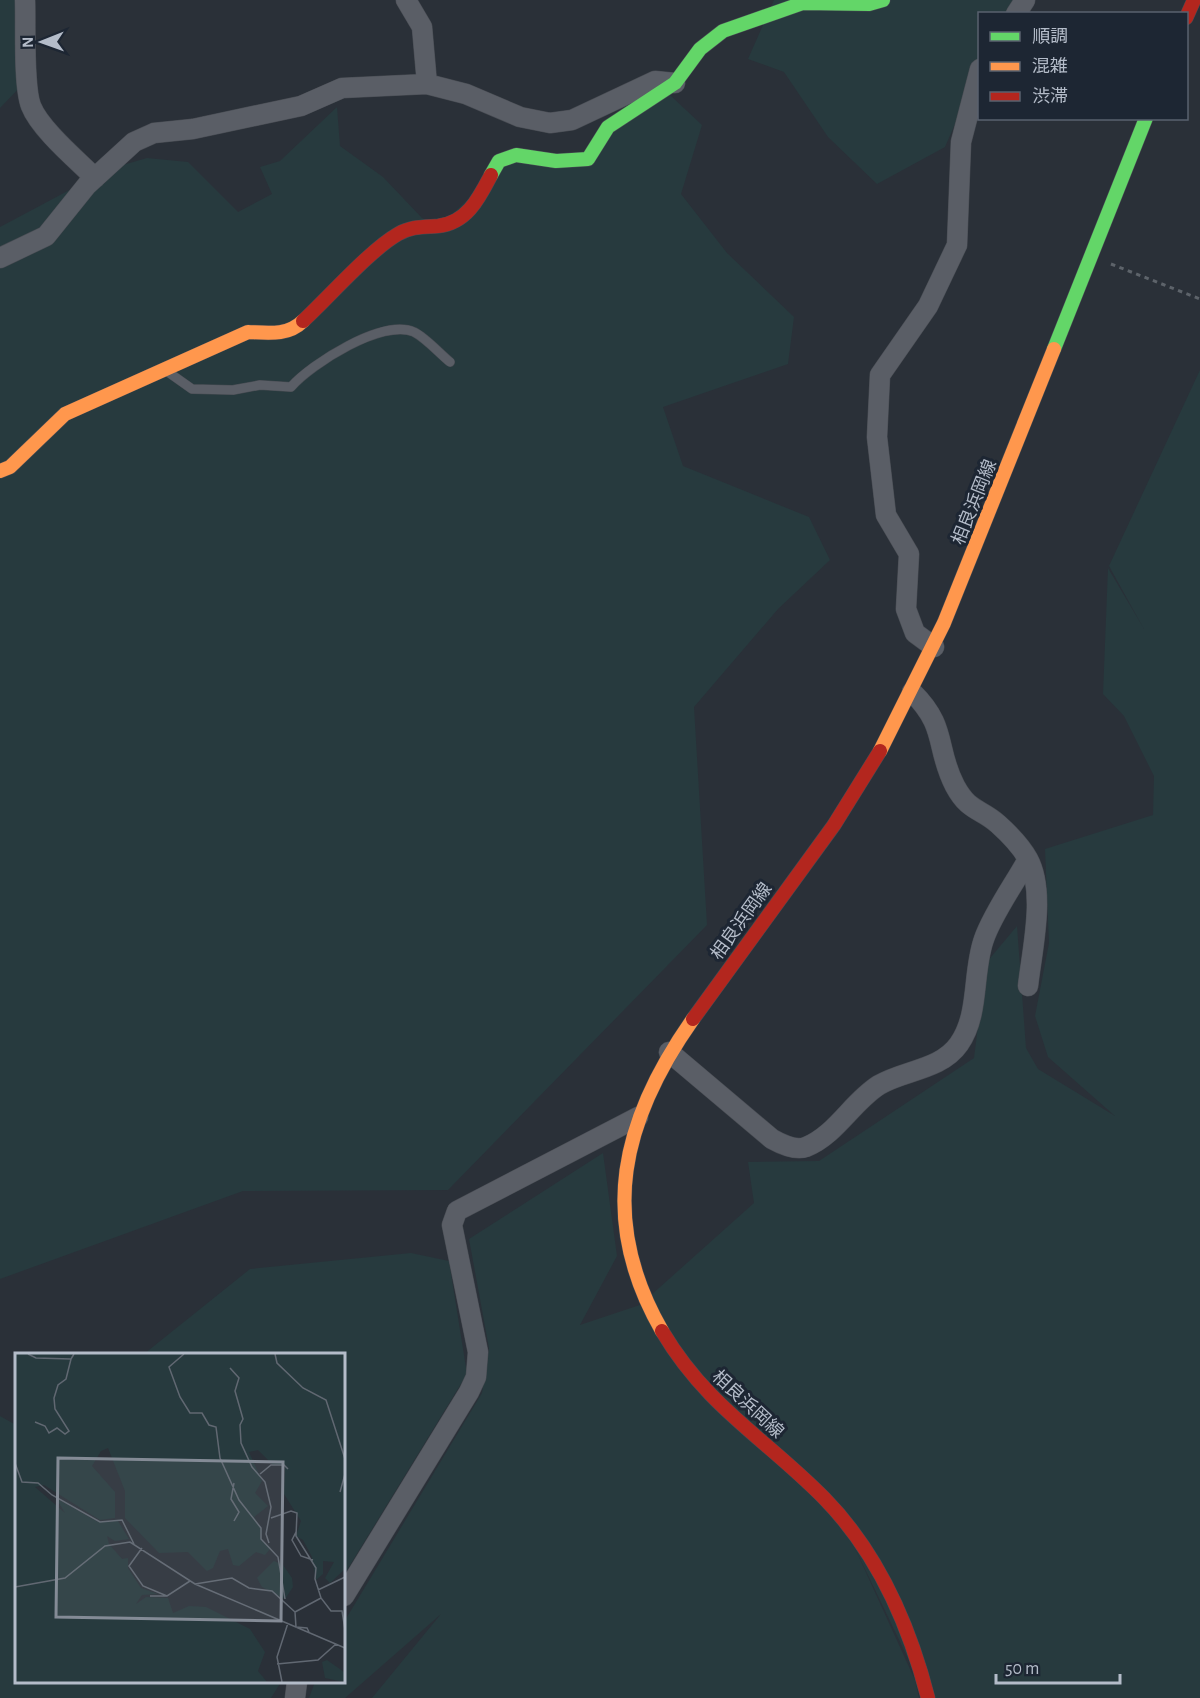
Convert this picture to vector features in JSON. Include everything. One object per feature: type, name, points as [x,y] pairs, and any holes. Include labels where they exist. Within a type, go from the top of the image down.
[{"type":"main road","points":[[0,471],[10,467],[65,414],[248,332],[280,333],[297,327],[379,249],[398,234],[418,226],[439,226],[460,221],[481,194],[499,161],[516,155],[556,161],[588,159],[608,127],[675,83],[700,49],[723,31],[803,3],[869,4],[883,0]]},
{"type":"main road","name":"相良浜岡線","points":[[928,1698],[908,1630],[881,1575],[848,1525],[814,1488],[708,1394],[685,1368],[662,1331],[645,1298],[627,1231],[625,1178],[628,1149],[647,1095],[669,1052],[835,824],[912,692],[934,647],[1145,120]]},
{"type":"street","points":[[25,0],[27,92],[31,108],[62,147],[95,178]]},
{"type":"street","points":[[406,0],[422,27],[427,84]]},
{"type":"street","points":[[934,647],[915,633],[906,609],[909,554],[886,515],[877,437],[880,375],[928,306],[957,245],[961,142],[978,77]]},
{"type":"street","points":[[0,258],[46,236],[95,178],[134,142],[154,133],[193,129],[301,106],[342,88],[427,84],[466,94],[520,117],[550,123],[572,120],[655,81],[675,83]]},
{"type":"street","points":[[912,692],[928,708],[937,723],[954,784],[968,806],[997,823],[1028,859],[1038,894],[1028,986]]},
{"type":"street","points":[[669,1052],[764,1134],[786,1146],[805,1147],[836,1126],[862,1098],[881,1084],[944,1059],[959,1044],[970,1020],[984,939],[1028,859]]},
{"type":"street","points":[[345,1594],[476,1377],[478,1352],[452,1226],[457,1210],[639,1117]]},
{"type":"street","points":[[295,1698],[297,1683]]},
{"type":"lane","points":[[165,369],[192,389],[291,387],[327,355],[388,331],[413,332],[450,362]]},
{"type":"path","points":[[1090,256],[1200,299]]},
{"type":"green space","points":[[0,0],[25,0],[27,80],[0,108]]},
{"type":"green space","points":[[774,0],[1023,0],[1017,12],[978,12],[978,71],[945,147],[877,184],[828,137],[784,72],[748,59]]},
{"type":"green space","points":[[655,81],[702,125],[681,194],[727,253],[794,317],[788,364],[663,407],[683,466],[809,517],[830,560],[778,609],[694,707],[707,925],[448,1190],[243,1191],[0,1279],[0,227],[109,169],[147,158],[188,162],[238,212],[272,194],[260,167],[280,161],[337,107],[340,146],[383,177],[422,218],[439,226],[516,155],[588,159]]},
{"type":"green space","points":[[1200,370],[1200,1698],[927,1698],[853,1544],[915,1680],[919,1698],[372,1698],[441,1614],[345,1698],[309,1698],[315,1683],[345,1683],[345,1620],[482,1393],[489,1348],[469,1239],[603,1153],[617,1256],[580,1325],[640,1305],[754,1203],[748,1162],[819,1161],[974,1058],[986,963],[1017,926],[1026,1048],[1038,1069],[1115,1116],[1048,1057],[1035,1016],[1049,943],[1045,849],[1153,815],[1154,776],[1124,716],[1103,694],[1108,568],[1144,629],[1109,566]]},
{"type":"green space","points":[[411,1253],[449,1261],[467,1374],[345,1573],[345,1353],[145,1353],[250,1269]]},
{"type":"green space","points":[[0,1416],[15,1424],[15,1683],[280,1683],[271,1698],[0,1698]]},
{"type":"traffic: fast","points":[[491,175],[499,161],[516,155],[556,161],[588,159],[608,127],[675,83],[700,49],[723,31],[803,3],[869,4],[883,0]]},
{"type":"traffic: fast","points":[[1054,349],[1145,120]]},
{"type":"traffic: slow","points":[[0,471],[10,467],[65,414],[248,332],[284,331],[303,321]]},
{"type":"traffic: slow","points":[[880,751],[944,623],[1054,349]]},
{"type":"traffic: slow","points":[[662,1331],[642,1289],[629,1249],[625,1209],[626,1170],[635,1132],[649,1094],[693,1019]]},
{"type":"traffic: jam","points":[[1188,14],[1194,0]]},
{"type":"traffic: jam","points":[[303,321],[362,262],[387,241],[403,231],[448,224],[464,215],[477,200],[491,175]]},
{"type":"traffic: jam","points":[[693,1019],[834,825],[880,751]]},
{"type":"traffic: jam","points":[[662,1331],[679,1358],[698,1381],[738,1421],[824,1498],[860,1542],[876,1566],[901,1617],[928,1698]]}]
